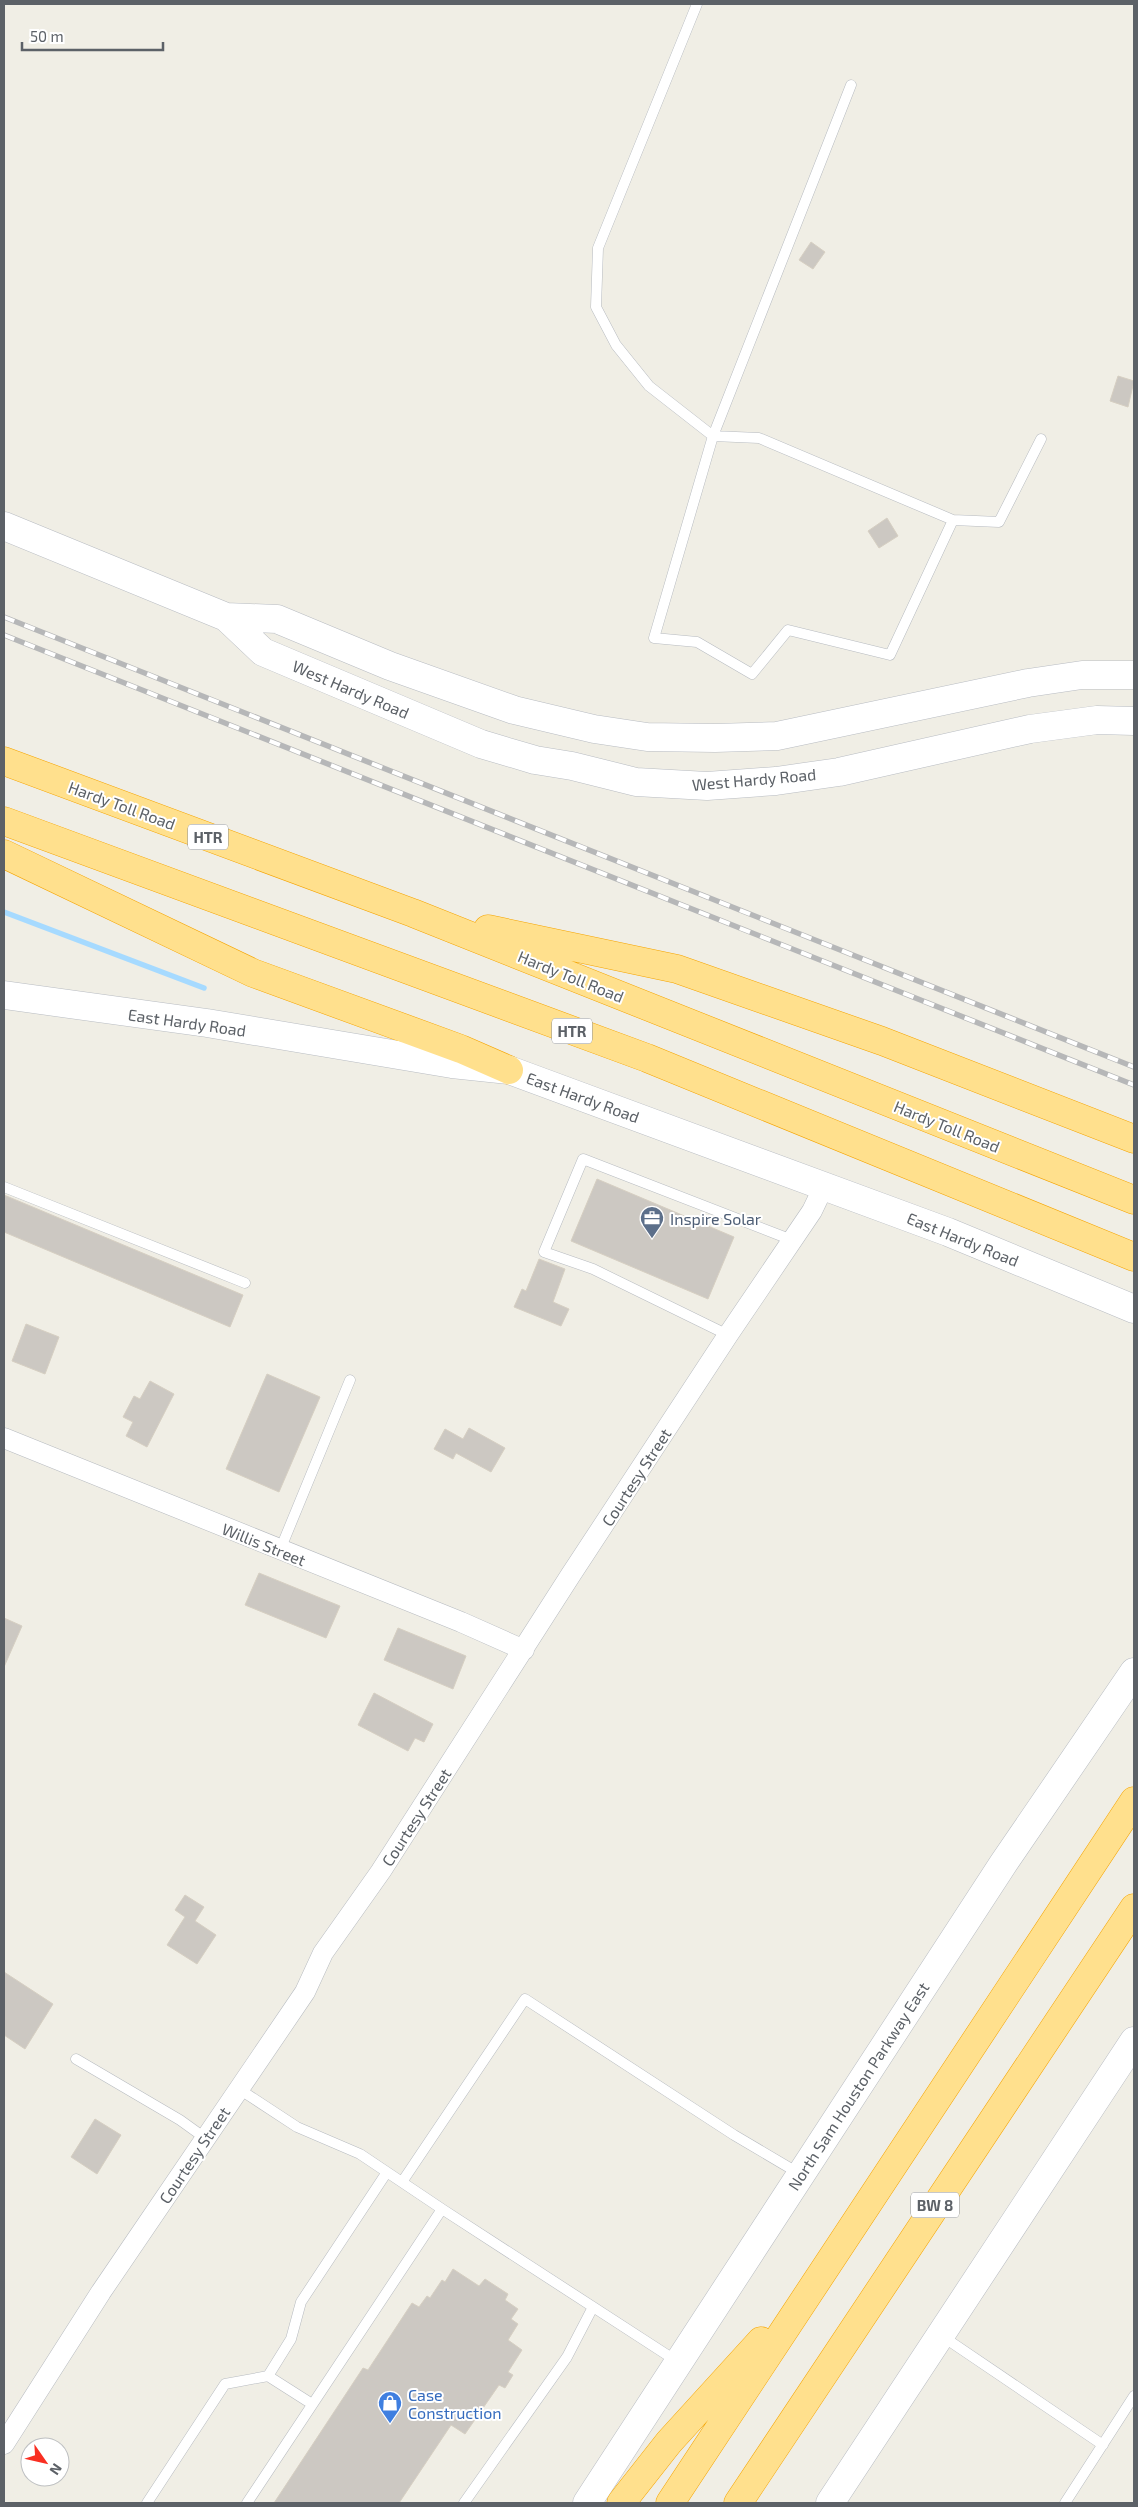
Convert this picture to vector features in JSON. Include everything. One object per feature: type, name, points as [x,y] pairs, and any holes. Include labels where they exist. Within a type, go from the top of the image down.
[{"type":"highway","name":"Hardy Toll Road","points":[[4,761],[413,913],[1134,1200]]},
{"type":"highway","name":"HTR","points":[[4,821],[646,1058],[1134,1257]]},
{"type":"highway","points":[[4,854],[253,973],[461,1049],[510,1070]]},
{"type":"highway","points":[[413,913],[677,969],[878,1040],[1134,1139]]},
{"type":"highway","points":[[670,2503],[1134,1801]]},
{"type":"highway","name":"BW 8","points":[[738,2503],[1134,1908]]},
{"type":"highway","points":[[621,2503],[669,2442],[820,2278]]},
{"type":"highway","points":[[747,2503],[863,2313]]},
{"type":"main road","name":"West Hardy Road","points":[[4,526],[226,618],[277,620],[390,666],[514,710],[594,729],[648,737],[715,738],[777,736],[1028,683],[1082,675],[1134,674]]},
{"type":"main road","name":"West Hardy Road","points":[[226,618],[263,652],[481,744],[535,760],[572,766],[636,782],[707,786],[776,781],[839,772],[1030,729],[1097,720],[1134,722]]},
{"type":"main road","points":[[572,766],[594,729]]},
{"type":"main road","name":"East Hardy Road","points":[[4,995],[207,1023],[452,1064],[510,1070],[948,1232],[1134,1309]]},
{"type":"main road","name":"North Sam Houston Parkway East","points":[[588,2503],[1002,1864],[1134,1672]]},
{"type":"main road","points":[[830,2503],[1134,2041]]},
{"type":"street","name":"Courtesy Street","points":[[4,2444],[101,2292],[305,1992],[323,1953],[370,1888],[728,1335],[812,1211],[824,1186]]},
{"type":"street","name":"Willis Street","points":[[4,1438],[524,1650]]},
{"type":"lane","points":[[697,4],[598,248],[596,307],[616,345],[649,386],[712,436],[759,438],[953,520],[999,522],[1041,439]]},
{"type":"lane","points":[[851,85],[712,436],[654,638],[697,642],[752,674],[788,630],[890,655],[953,520]]},
{"type":"lane","points":[[728,1335],[592,1269],[544,1252],[583,1159],[792,1240]]},
{"type":"lane","points":[[4,1187],[244,1283]]},
{"type":"lane","points":[[280,1550],[350,1380]]},
{"type":"lane","points":[[402,2182],[525,1999],[734,2135],[800,2175]]},
{"type":"lane","points":[[76,2059],[180,2120],[205,2138]]},
{"type":"lane","points":[[239,2089],[297,2127],[360,2154],[679,2362]]},
{"type":"lane","points":[[268,2376],[291,2339],[302,2302],[387,2172]]},
{"type":"lane","points":[[247,2503],[442,2209]]},
{"type":"lane","points":[[464,2503],[568,2357],[593,2307]]},
{"type":"lane","points":[[940,2335],[1103,2445]]},
{"type":"lane","points":[[147,2503],[225,2384],[268,2376],[312,2404]]},
{"type":"lane","points":[[1065,2503],[1134,2396]]},
{"type":"building","points":[[811,242],[825,252],[813,269],[799,260]]},
{"type":"building","points":[[1118,376],[1134,381],[1128,407],[1110,401]]},
{"type":"building","points":[[887,518],[898,536],[879,548],[868,531]]},
{"type":"building","name":"Inspire Solar","points":[[597,1179],[734,1237],[708,1299],[571,1241]]},
{"type":"building","points":[[4,1195],[243,1295],[230,1327],[4,1232]]},
{"type":"building","points":[[539,1259],[565,1269],[553,1302],[569,1309],[561,1326],[514,1307],[522,1289],[526,1291]]},
{"type":"building","points":[[26,1324],[59,1337],[45,1374],[12,1361]]},
{"type":"building","points":[[267,1374],[320,1397],[279,1492],[226,1469]]},
{"type":"building","points":[[150,1381],[174,1394],[147,1447],[126,1436],[133,1422],[123,1417],[134,1396],[140,1399]]},
{"type":"building","points":[[469,1428],[505,1448],[491,1472],[456,1453],[453,1459],[434,1449],[445,1429],[463,1439]]},
{"type":"building","points":[[259,1573],[340,1606],[326,1638],[245,1605]]},
{"type":"building","points":[[4,1618],[22,1626],[4,1667]]},
{"type":"building","points":[[398,1628],[466,1656],[453,1689],[384,1660]]},
{"type":"building","points":[[374,1693],[433,1724],[424,1742],[415,1738],[408,1751],[358,1725]]},
{"type":"building","points":[[185,1895],[204,1907],[195,1921],[216,1935],[197,1964],[167,1945],[185,1917],[175,1910]]},
{"type":"building","points":[[4,1972],[53,2004],[25,2049],[4,2035]]},
{"type":"building","points":[[95,2119],[121,2135],[97,2174],[71,2157]]},
{"type":"building","points":[[453,2269],[479,2286],[485,2279],[508,2294],[505,2300],[518,2309],[511,2319],[518,2324],[508,2340],[522,2350],[508,2372],[513,2375],[505,2388],[499,2385],[465,2434],[451,2425],[399,2503],[274,2503],[363,2368],[368,2370],[412,2303],[419,2307],[427,2296],[430,2298],[442,2280],[445,2282]]},
{"type":"waterway","points":[[4,912],[204,988]]},
{"type":"railway","points":[[4,617],[1134,1067]]},
{"type":"railway","points":[[4,635],[1134,1085]]},
{"type":"place","name":"Inspire Solar","points":[[652,1239]]},
{"type":"place","name":"Case Construction","points":[[390,2424]]}]
